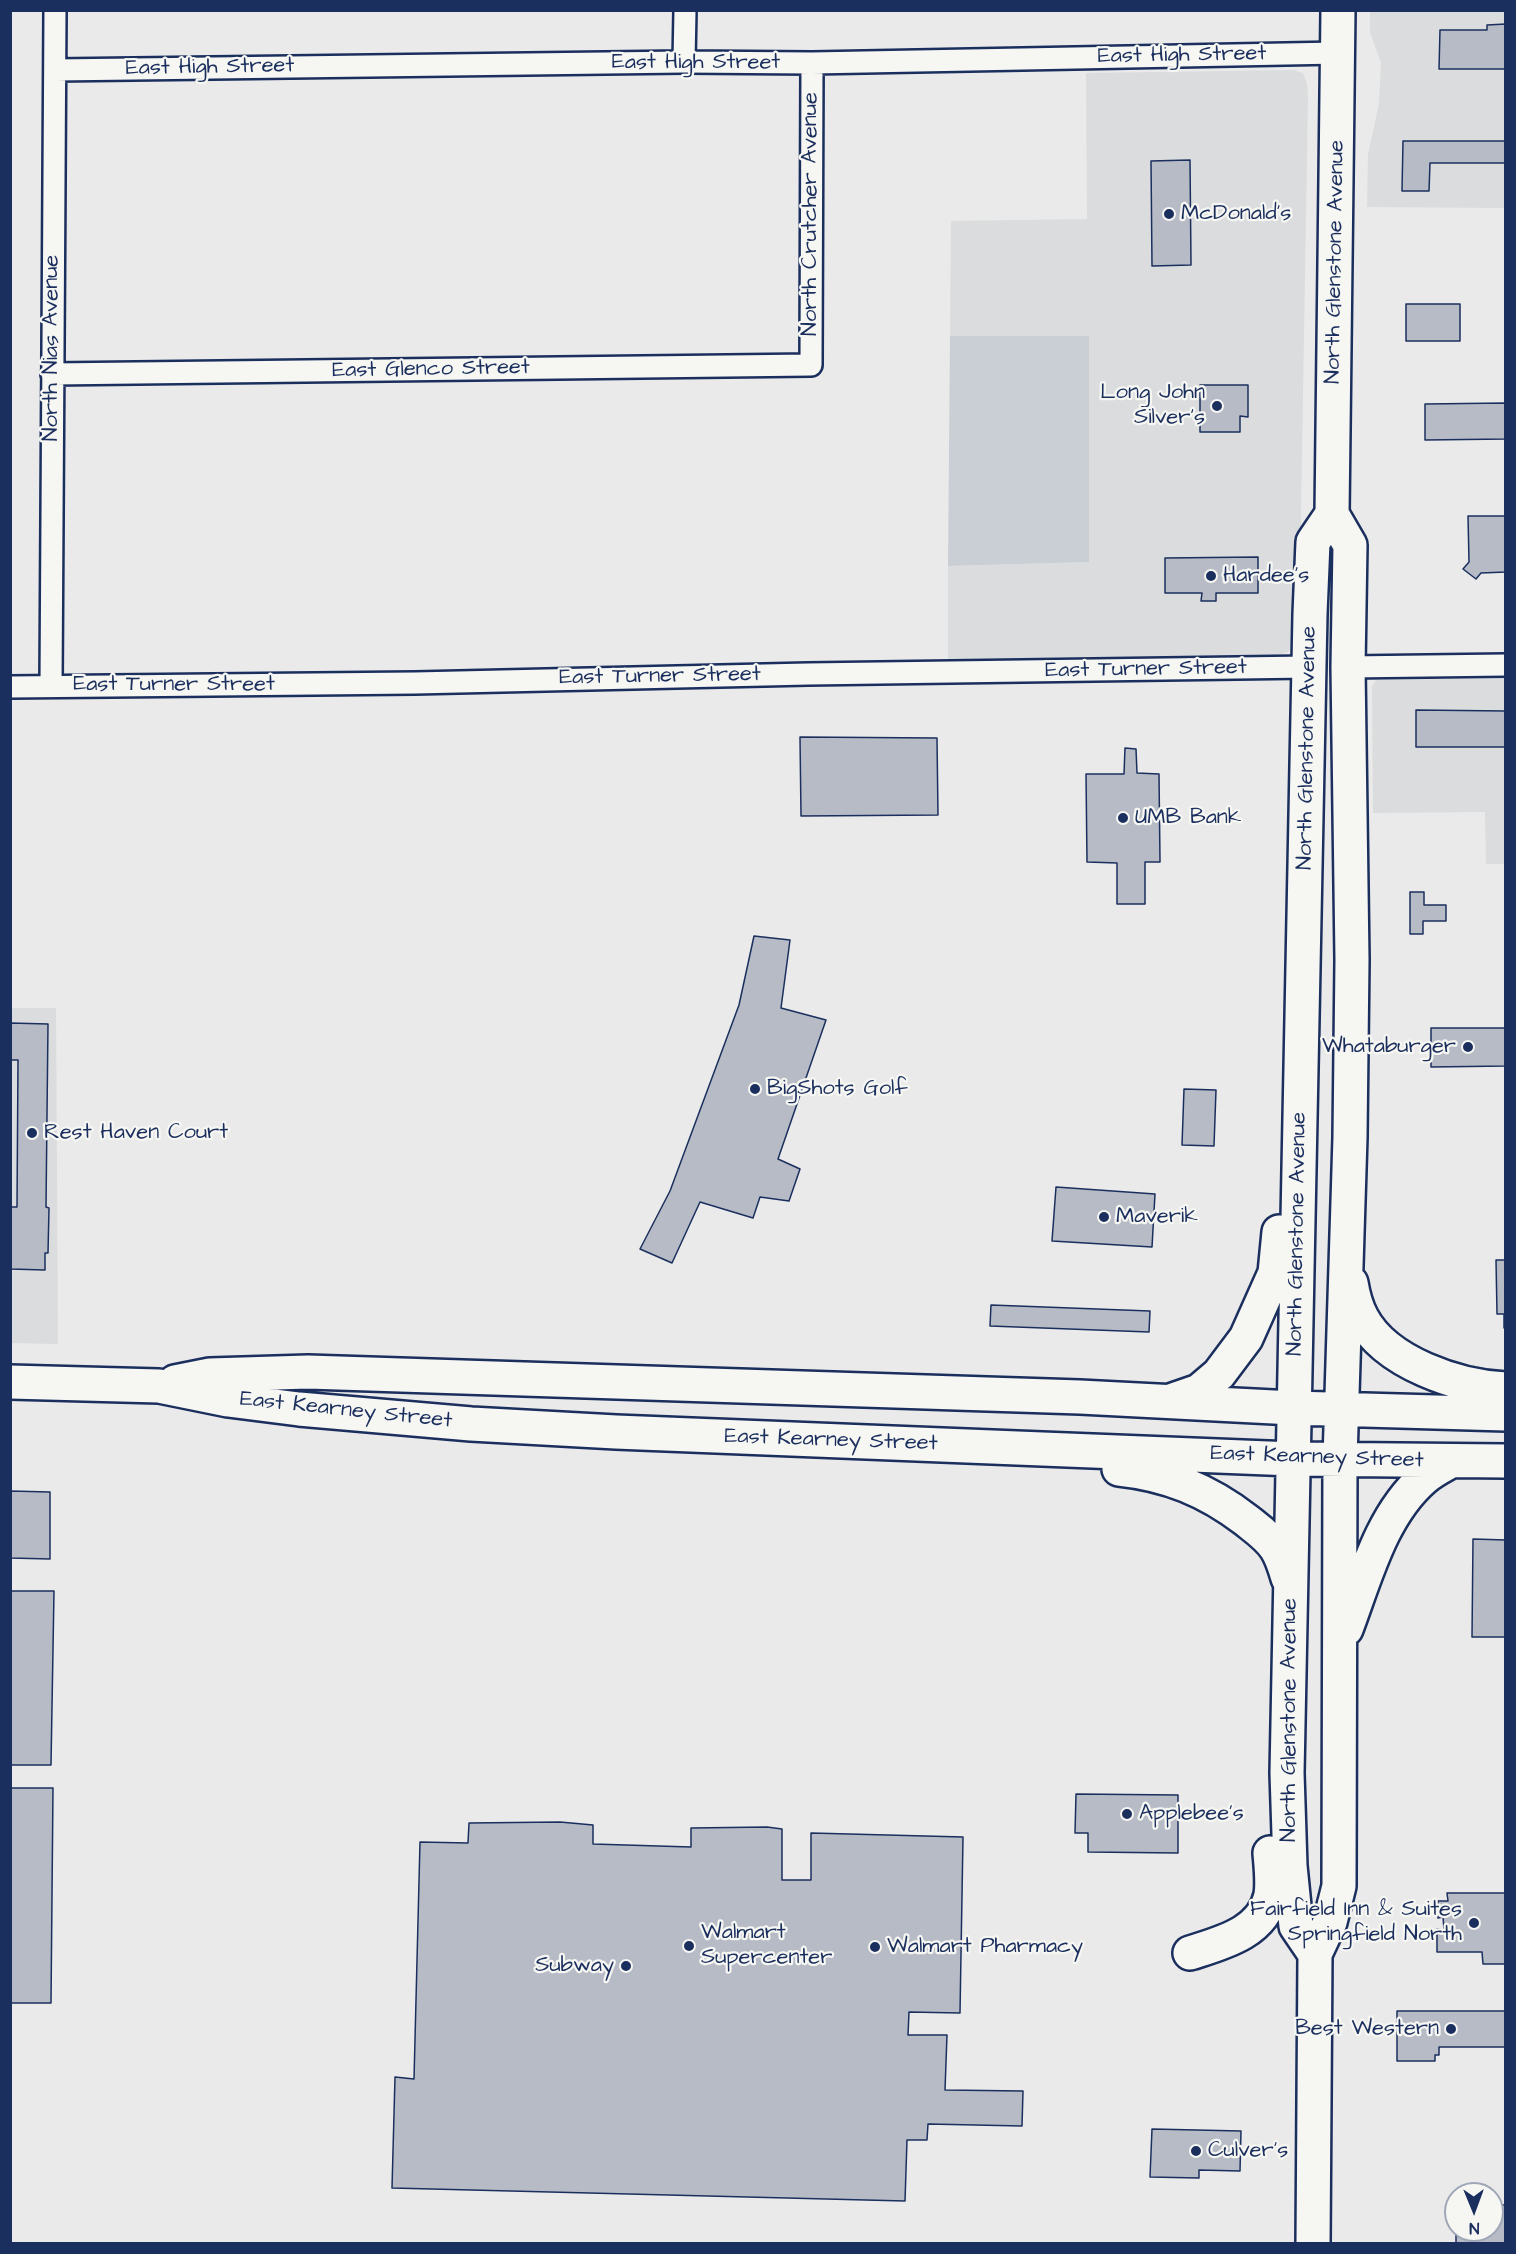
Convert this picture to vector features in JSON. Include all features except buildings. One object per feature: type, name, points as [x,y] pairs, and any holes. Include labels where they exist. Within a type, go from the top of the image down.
[{"type":"main road","name":"North Glenstone Avenue","points":[[1313,2244],[1315,1954],[1330,1922],[1339,1886],[1340,1459],[1351,1036],[1348,667],[1350,545],[1332,514],[1338,10]]},
{"type":"main road","points":[[1332,514],[1312,542],[1326,555],[1331,569],[1335,650],[1348,667]]},
{"type":"main road","name":"North Glenstone Avenue","points":[[1312,542],[1287,1773],[1290,1866],[1296,1926],[1315,1954]]},
{"type":"main road","points":[[1309,667],[1320,675],[1328,694],[1330,809],[1349,833]]},
{"type":"main road","points":[[1168,1402],[1199,1392],[1220,1374],[1246,1338],[1275,1273],[1278,1245],[1283,1018],[1305,925]]},
{"type":"main road","points":[[1346,1258],[1354,1299],[1363,1320],[1379,1340],[1404,1359],[1435,1374],[1467,1385],[1506,1389]]},
{"type":"main road","name":"East Kearney Street","points":[[159,1386],[210,1375],[308,1372],[1506,1414]]},
{"type":"main road","name":"East Kearney Street","points":[[10,1382],[159,1386],[228,1400],[299,1409],[471,1424],[672,1435],[1293,1459],[1506,1461]]},
{"type":"main road","points":[[672,1435],[829,1460],[1103,1468],[1167,1477],[1216,1498],[1263,1533],[1276,1547],[1291,1585]]},
{"type":"main road","points":[[1339,1648],[1377,1548],[1390,1521],[1409,1493],[1423,1479],[1452,1461]]},
{"type":"main road","points":[[1190,1953],[1238,1936],[1252,1926],[1267,1907],[1271,1894],[1272,1797],[1288,1714]]},
{"type":"street","name":"North Nias Avenue","points":[[51,685],[55,10]]},
{"type":"street","points":[[684,62],[685,10]]},
{"type":"street","name":"East High Street","points":[[55,70],[684,62],[812,63],[1338,53]]},
{"type":"street","name":"North Crutcher Avenue","points":[[811,365],[812,63]]},
{"type":"street","name":"East Glenco Street","points":[[52,374],[811,365]]},
{"type":"street","points":[[1348,667],[1506,664]]},
{"type":"street","name":"East Turner Street","points":[[10,687],[415,683],[808,674],[1309,667]]},
{"type":"shaded area","points":[[1370,11],[1505,11],[1505,208],[1367,207],[1368,155],[1379,103],[1381,63],[1370,32]]},
{"type":"shaded area","points":[[1294,70],[1303,73],[1308,96],[1299,632],[1295,646],[1286,653],[1268,657],[948,663],[948,566],[1089,562],[1089,336],[950,336],[951,221],[1087,219],[1086,73]]},
{"type":"shaded area","points":[[950,336],[1089,336],[1089,562],[948,566]]},
{"type":"shaded area","points":[[1505,678],[1505,864],[1486,864],[1485,812],[1373,813],[1372,686],[1376,680]]},
{"type":"shaded area","points":[[11,1008],[56,1008],[58,1344],[11,1343]]},
{"type":"place","name":"McDonald's","points":[[1169,214]]},
{"type":"place","name":"Long John Silver's","points":[[1217,406]]},
{"type":"place","name":"Hardee's","points":[[1211,576]]},
{"type":"place","name":"UMB Bank","points":[[1123,818]]},
{"type":"place","name":"Whataburger","points":[[1468,1047]]},
{"type":"place","name":"BigShots Golf","points":[[755,1089]]},
{"type":"place","name":"Rest Haven Court","points":[[32,1133]]},
{"type":"place","name":"Maverik","points":[[1104,1217]]},
{"type":"place","name":"Applebee's","points":[[1127,1814]]},
{"type":"place","name":"Fairfield Inn & Suites Springfield North","points":[[1474,1923]]},
{"type":"place","name":"Walmart Supercenter","points":[[689,1946]]},
{"type":"place","name":"Walmart Pharmacy","points":[[875,1947]]},
{"type":"place","name":"Subway","points":[[626,1966]]},
{"type":"place","name":"Best Western","points":[[1451,2029]]},
{"type":"place","name":"Culver's","points":[[1196,2151]]}]
